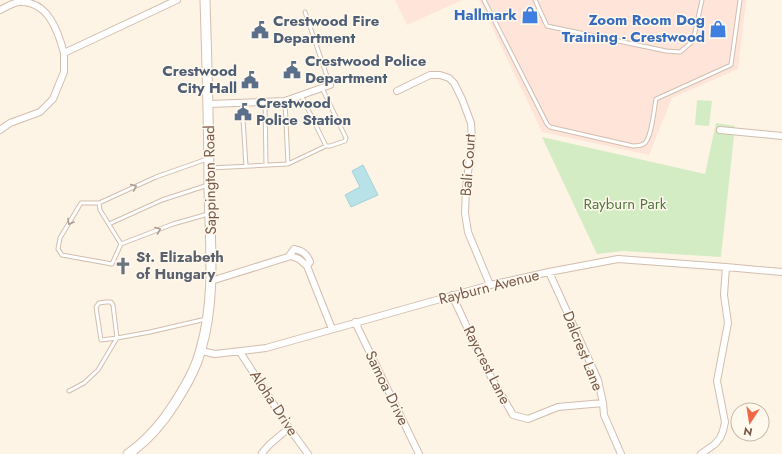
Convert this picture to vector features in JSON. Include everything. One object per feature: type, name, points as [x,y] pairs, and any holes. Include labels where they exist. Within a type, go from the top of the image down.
[{"type":"main road","name":"Sappington Road","points":[[128,454],[137,448],[169,413],[186,385],[201,351],[208,319],[211,281],[209,104],[205,0]]},
{"type":"street","points":[[64,53],[177,0]]},
{"type":"street","points":[[0,10],[19,2],[30,3],[40,7],[47,13],[59,35],[64,53],[64,72],[53,99],[40,112],[10,123],[0,130]]},
{"type":"street","name":"Bali Court","points":[[397,91],[430,75],[440,75],[449,78],[454,83],[460,94],[471,123],[472,141],[466,188],[467,226],[468,232],[490,285]]},
{"type":"street","points":[[209,104],[285,101],[330,85]]},
{"type":"street","points":[[720,130],[782,136]]},
{"type":"street","points":[[211,281],[289,256],[299,259],[307,266],[332,329]]},
{"type":"street","name":"Rayburn Avenue","points":[[201,351],[215,354],[266,348],[490,285],[618,259],[726,266],[782,272]]},
{"type":"street","points":[[701,454],[716,444],[724,431],[725,422],[717,381],[728,323],[724,295],[726,266]]},
{"type":"street","name":"Dalcrest Lane","points":[[549,272],[598,380],[604,415],[621,454]]},
{"type":"street","name":"Raycrest Lane","points":[[452,295],[486,368],[513,415],[528,419],[558,407],[603,403]]},
{"type":"street","name":"Samoa Drive","points":[[355,322],[419,454]]},
{"type":"street","name":"Aloha Drive","points":[[240,352],[308,454]]},
{"type":"street","points":[[262,453],[270,444],[290,428]]},
{"type":"lane","points":[[484,0],[547,124],[550,127],[639,146],[644,144],[648,138],[656,99],[731,65],[740,0]]},
{"type":"lane","points":[[535,0],[547,26],[666,51],[680,52],[693,41],[702,0]]},
{"type":"lane","points":[[305,12],[330,85]]},
{"type":"lane","points":[[209,168],[288,164],[326,146],[345,141],[346,138],[322,88]]},
{"type":"lane","points":[[301,95],[326,146]]},
{"type":"lane","points":[[285,101],[288,164]]},
{"type":"lane","points":[[265,102],[266,165]]},
{"type":"lane","points":[[242,103],[246,166]]},
{"type":"lane","points":[[209,158],[156,177],[99,203],[81,203],[60,238],[58,249],[62,255],[112,264],[121,244],[173,224],[210,214]]},
{"type":"lane","points":[[109,224],[162,200],[210,185]]},
{"type":"lane","points":[[99,203],[100,210],[121,244]]},
{"type":"lane","points":[[69,391],[84,383],[98,370],[117,338],[113,305],[111,302],[99,303],[96,307],[101,340],[117,338],[150,332],[208,319]]},
{"type":"shaded area","points":[[395,0],[462,0],[407,25]]},
{"type":"shaded area","points":[[479,0],[746,0],[738,69],[672,98],[649,155],[542,132]]},
{"type":"green space","points":[[697,100],[712,101],[709,126],[695,125]]},
{"type":"green space","name":"Rayburn Park","points":[[716,123],[735,126],[721,257],[623,251],[597,254],[542,137],[705,174]]},
{"type":"water","points":[[363,165],[378,195],[351,207],[345,195],[360,187],[352,171]]},
{"type":"place","name":"Hallmark","points":[[530,15]]},
{"type":"place","name":"Zoom Room Dog Training - Crestwood","points":[[718,29]]},
{"type":"place","name":"Crestwood Fire Department","points":[[260,30]]},
{"type":"place","name":"Crestwood Police Department","points":[[292,70]]},
{"type":"place","name":"Crestwood City Hall","points":[[250,80]]},
{"type":"place","name":"Crestwood Police Station","points":[[243,112]]},
{"type":"place","name":"St. Elizabeth of Hungary","points":[[123,266]]}]
